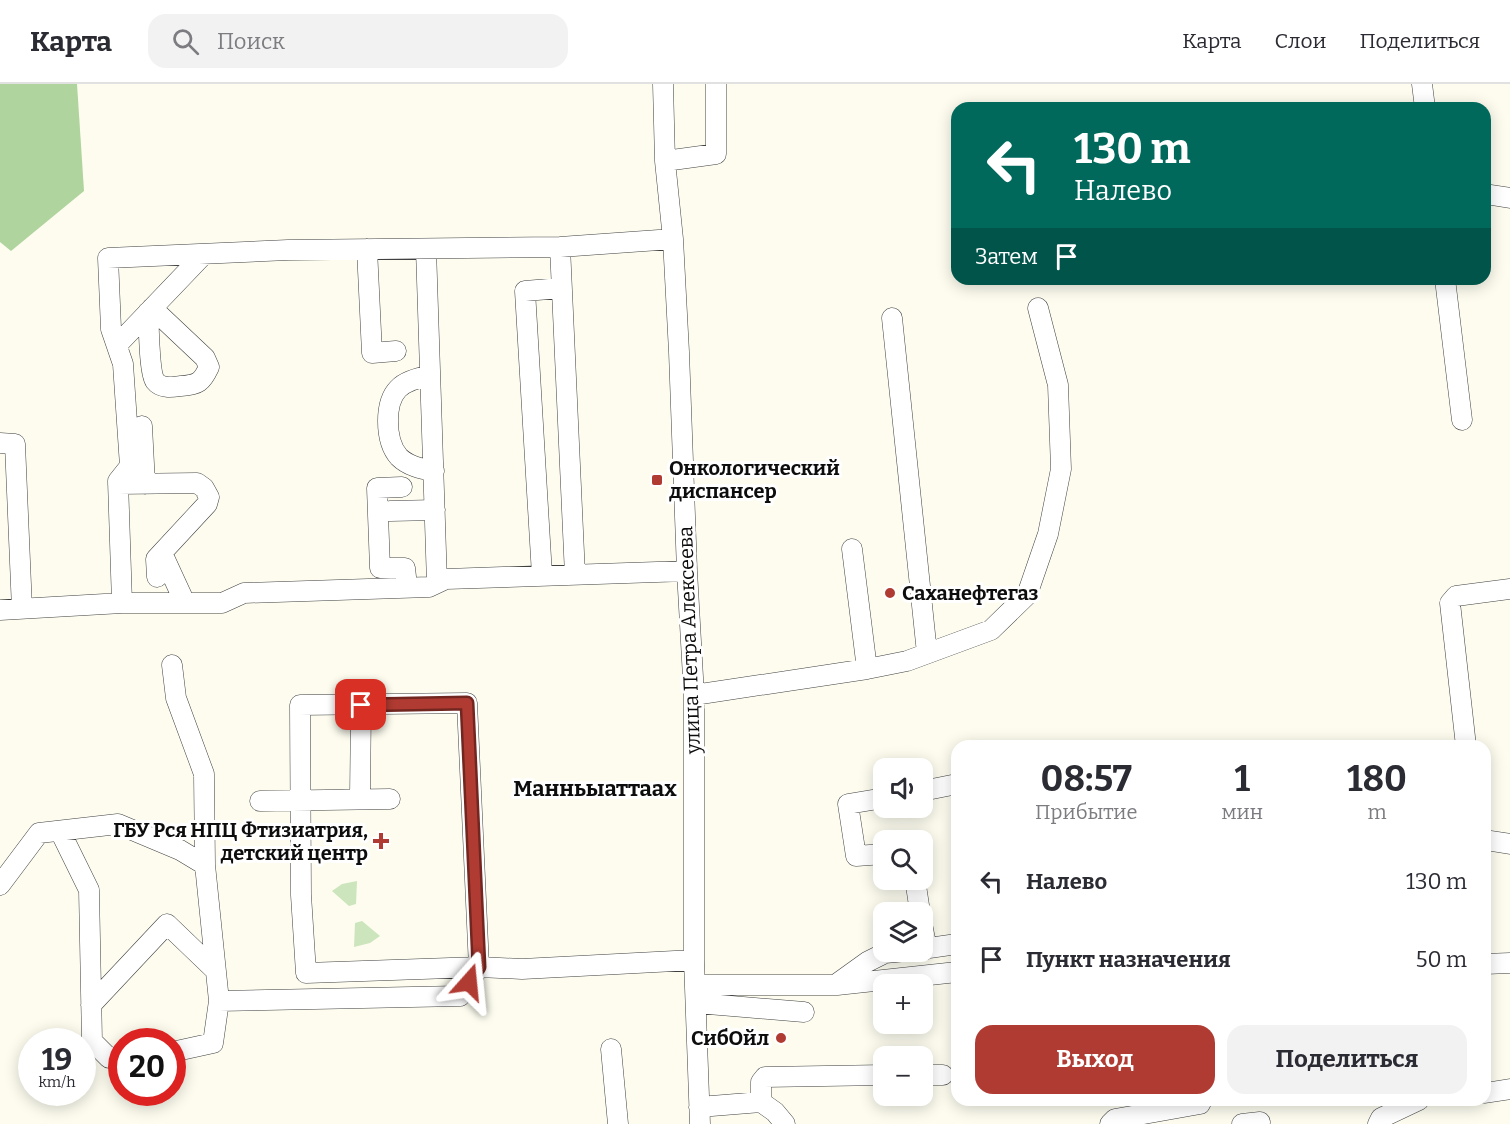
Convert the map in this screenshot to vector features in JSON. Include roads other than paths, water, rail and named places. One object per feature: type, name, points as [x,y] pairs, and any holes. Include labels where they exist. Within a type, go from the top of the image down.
[{"type":"street","name":"улица Петра Алексеева","points":[[663,84],[665,160],[673,239],[694,694],[694,960],[700,1115]]},
{"type":"street","points":[[665,160],[716,154],[716,84]]},
{"type":"street","points":[[1422,84],[1424,102]]},
{"type":"street","points":[[1491,195],[1510,198]]},
{"type":"street","points":[[122,603],[118,481],[130,466],[123,364],[111,329],[108,258],[367,249],[560,247],[673,239]]},
{"type":"street","points":[[560,247],[575,575]]},
{"type":"street","points":[[367,249],[372,353],[396,351]]},
{"type":"street","points":[[0,610],[122,603],[222,603],[244,593],[254,592],[429,587],[437,578],[426,249]]},
{"type":"street","points":[[117,345],[204,254]]},
{"type":"street","points":[[1447,285],[1462,420]]},
{"type":"street","points":[[542,575],[525,291],[561,288]]},
{"type":"street","points":[[694,694],[867,669],[906,661],[991,630],[1026,595],[1048,534],[1061,469],[1058,385],[1038,308]]},
{"type":"street","points":[[892,318],[927,653]]},
{"type":"street","points":[[430,376],[408,381],[394,392],[388,406],[388,431],[392,446],[400,459],[417,468],[434,471]]},
{"type":"street","points":[[142,426],[145,484]]},
{"type":"street","points":[[0,443],[15,444],[22,609]]},
{"type":"street","points":[[118,484],[197,483],[204,488],[209,497],[207,504],[156,559],[157,577]]},
{"type":"street","points":[[402,487],[377,488],[380,568],[405,568],[406,577]]},
{"type":"street","points":[[390,511],[435,510]]},
{"type":"street","points":[[852,549],[867,669]]},
{"type":"street","points":[[162,553],[185,603]]},
{"type":"street","points":[[254,592],[260,582],[687,571]]},
{"type":"street","points":[[1465,740],[1450,603],[1456,596],[1510,589]]},
{"type":"street","points":[[172,664],[176,698],[204,774],[205,865],[219,1001],[213,1042],[186,1049]]},
{"type":"street","points":[[219,1001],[460,996],[479,967],[467,703],[300,705],[301,896],[306,973],[479,967],[522,969],[694,960]]},
{"type":"street","points":[[360,798],[361,705]]},
{"type":"street","points":[[933,789],[951,785]]},
{"type":"street","points":[[260,801],[390,799]]},
{"type":"street","points":[[873,800],[848,804],[856,856],[873,855]]},
{"type":"street","points":[[0,885],[39,833],[118,824],[180,850],[205,865]]},
{"type":"street","points":[[60,831],[89,890],[92,1041],[108,1057]]},
{"type":"street","points":[[1491,841],[1510,844]]},
{"type":"street","points":[[91,1005],[167,924],[215,970]]},
{"type":"street","points":[[933,948],[951,945]]},
{"type":"street","points":[[835,985],[873,960]]},
{"type":"street","points":[[1491,964],[1510,963]]},
{"type":"street","points":[[695,994],[835,985],[951,973]]},
{"type":"street","points":[[695,994],[804,1012]]},
{"type":"street","points":[[611,1049],[618,1124]]},
{"type":"street","points":[[761,1102],[761,1082],[765,1077],[873,1075]]},
{"type":"street","points":[[933,1075],[943,1075]]},
{"type":"street","points":[[1491,1092],[1510,1089]]},
{"type":"street","points":[[700,1115],[761,1102],[775,1112],[785,1124]]},
{"type":"street","points":[[1110,1124],[1115,1119],[1138,1113],[1186,1106]]},
{"type":"street","points":[[1378,1124],[1381,1118],[1406,1106]]},
{"type":"place","name":"Онкологический диспансер","points":[[657,480]]},
{"type":"place","name":"Саханефтегаз","points":[[890,593]]},
{"type":"place","name":"ГБУ Рся НПЦ Фтизиатрия, детский центр","points":[[381,841]]},
{"type":"place","name":"СибОйл","points":[[781,1038]]},
{"type":"district","name":"Манньыаттаах","points":[[595,788]]}]
